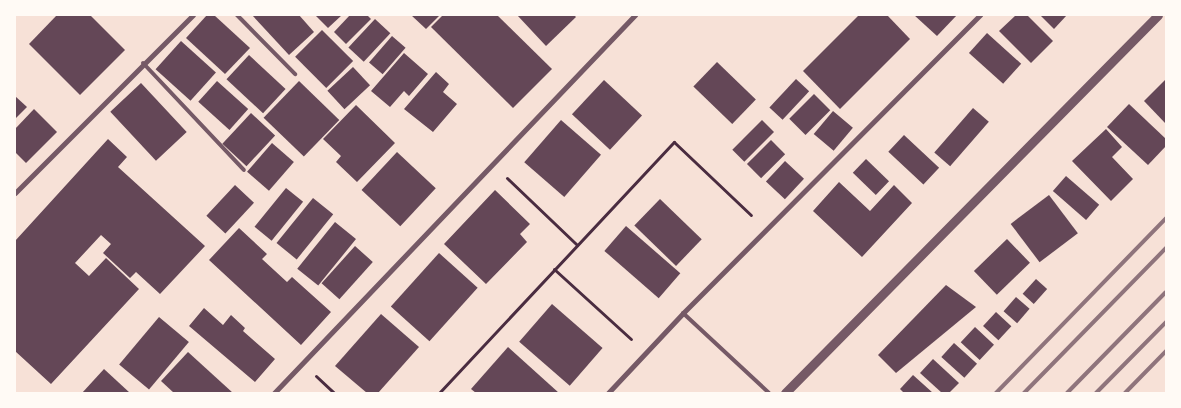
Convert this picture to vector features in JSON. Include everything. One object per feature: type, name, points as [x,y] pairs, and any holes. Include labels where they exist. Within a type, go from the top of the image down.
[{"type":"street","points":[[15,193],[193,15]]},
{"type":"street","points":[[274,393],[635,15]]},
{"type":"street","points":[[608,393],[683,313],[980,15]]},
{"type":"street","points":[[785,393],[1158,15]]},
{"type":"lane","points":[[237,15],[295,74]]},
{"type":"lane","points":[[143,63],[244,170]]},
{"type":"lane","points":[[683,313],[769,393]]},
{"type":"path","points":[[441,392],[674,142],[766,230]]},
{"type":"path","points":[[492,164],[577,245]]},
{"type":"path","points":[[554,269],[646,353]]},
{"type":"building","points":[[57,15],[90,15],[125,50],[80,95],[29,44]]},
{"type":"building","points":[[207,15],[214,15],[250,48],[225,74],[186,38]]},
{"type":"building","points":[[252,15],[299,15],[314,32],[289,55]]},
{"type":"building","points":[[315,15],[342,15],[328,28]]},
{"type":"building","points":[[350,15],[367,15],[371,19],[346,44],[334,32]]},
{"type":"building","points":[[411,15],[440,15],[426,29]]},
{"type":"building","points":[[443,15],[497,15],[552,69],[513,108],[431,27]]},
{"type":"building","points":[[517,15],[574,15],[576,17],[546,46]]},
{"type":"building","points":[[859,15],[887,15],[910,39],[840,109],[803,71]]},
{"type":"building","points":[[914,15],[957,15],[937,36]]},
{"type":"building","points":[[1016,15],[1027,15],[1053,41],[1031,63],[999,31]]},
{"type":"building","points":[[1040,15],[1067,15],[1054,29]]},
{"type":"building","points":[[375,19],[390,33],[364,62],[348,48]]},
{"type":"building","points":[[322,30],[353,61],[326,88],[295,57]]},
{"type":"building","points":[[987,33],[1021,64],[1003,84],[969,53]]},
{"type":"building","points":[[392,36],[406,48],[383,74],[369,62]]},
{"type":"building","points":[[181,41],[216,72],[191,101],[156,69]]},
{"type":"building","points":[[404,53],[428,74],[409,96],[404,91],[390,107],[371,91]]},
{"type":"building","points":[[249,55],[286,89],[263,113],[226,79]]},
{"type":"building","points":[[717,62],[756,100],[732,124],[693,86]]},
{"type":"building","points":[[353,67],[370,85],[344,109],[327,91]]},
{"type":"building","points":[[436,72],[449,84],[443,92],[457,104],[433,132],[404,109]]},
{"type":"building","points":[[796,79],[809,91],[783,120],[769,108]]},
{"type":"building","points":[[1166,79],[1166,124],[1144,101]]},
{"type":"building","points":[[604,80],[642,115],[610,150],[572,114]]},
{"type":"building","points":[[217,81],[248,109],[229,130],[198,102]]},
{"type":"building","points":[[299,81],[339,120],[304,157],[264,118]]},
{"type":"building","points":[[141,83],[187,132],[156,161],[110,112]]},
{"type":"building","points":[[814,94],[830,110],[806,135],[789,119]]},
{"type":"building","points":[[15,96],[27,107],[15,119]]},
{"type":"building","points":[[1129,104],[1166,139],[1166,146],[1148,165],[1107,127]]},
{"type":"building","points":[[356,105],[395,143],[357,182],[336,162],[341,156],[323,139]]},
{"type":"building","points":[[973,108],[989,122],[950,166],[934,153]]},
{"type":"building","points":[[34,109],[57,132],[26,163],[15,152],[15,129]]},
{"type":"building","points":[[833,111],[853,128],[834,151],[814,134]]},
{"type":"building","points":[[251,113],[275,136],[246,166],[222,144]]},
{"type":"building","points":[[561,120],[601,155],[564,197],[524,162]]},
{"type":"building","points":[[762,120],[774,132],[744,162],[732,150]]},
{"type":"building","points":[[1106,129],[1122,147],[1112,157],[1133,179],[1111,201],[1072,161]]},
{"type":"building","points":[[904,135],[939,168],[923,185],[888,152]]},
{"type":"building","points":[[108,139],[127,157],[118,167],[205,246],[160,294],[136,272],[130,278],[103,253],[111,244],[101,235],[75,263],[89,276],[106,258],[139,289],[51,384],[15,351],[15,241]]},
{"type":"building","points":[[771,140],[785,154],[761,178],[747,164]]},
{"type":"building","points":[[272,143],[294,162],[269,191],[247,172]]},
{"type":"building","points":[[397,152],[436,188],[400,226],[362,190]]},
{"type":"building","points":[[866,159],[889,181],[876,195],[853,173]]},
{"type":"building","points":[[785,161],[804,179],[785,199],[766,181]]},
{"type":"building","points":[[1066,176],[1099,205],[1086,220],[1053,191]]},
{"type":"building","points":[[839,182],[870,211],[894,185],[912,203],[862,257],[813,211]]},
{"type":"building","points":[[235,185],[254,203],[225,233],[206,216]]},
{"type":"building","points":[[286,188],[303,202],[272,241],[255,227]]},
{"type":"building","points":[[495,190],[530,224],[520,234],[527,242],[486,284],[444,244]]},
{"type":"building","points":[[1049,195],[1078,233],[1040,262],[1011,224]]},
{"type":"building","points":[[313,198],[333,214],[297,259],[276,243]]},
{"type":"building","points":[[660,199],[702,239],[676,266],[634,226]]},
{"type":"building","points":[[335,222],[356,239],[318,286],[297,269]]},
{"type":"building","points":[[626,226],[680,273],[659,298],[604,251]]},
{"type":"building","points":[[239,228],[267,254],[262,259],[287,282],[292,277],[331,312],[301,345],[209,260]]},
{"type":"building","points":[[1007,239],[1030,263],[997,295],[974,271]]},
{"type":"building","points":[[355,246],[373,262],[339,299],[322,283]]},
{"type":"building","points":[[439,253],[478,288],[429,341],[391,307]]},
{"type":"building","points":[[1036,279],[1047,289],[1034,304],[1023,294]]},
{"type":"building","points":[[946,285],[976,307],[896,373],[878,355]]},
{"type":"building","points":[[1016,297],[1030,309],[1017,323],[1004,311]]},
{"type":"building","points":[[552,304],[603,348],[570,386],[519,342]]},
{"type":"building","points":[[204,308],[223,325],[231,315],[245,328],[243,331],[275,359],[255,382],[189,326]]},
{"type":"building","points":[[996,312],[1011,326],[998,340],[983,326]]},
{"type":"building","points":[[381,314],[419,347],[378,393],[367,393],[335,366]]},
{"type":"building","points":[[159,317],[189,342],[149,390],[119,364]]},
{"type":"building","points":[[975,327],[994,345],[980,360],[961,342]]},
{"type":"building","points":[[954,343],[977,364],[964,378],[941,357]]},
{"type":"building","points":[[508,347],[559,393],[476,393],[471,389]]},
{"type":"building","points":[[188,352],[233,393],[174,393],[161,381]]},
{"type":"building","points":[[933,359],[959,383],[949,393],[942,393],[920,373]]},
{"type":"building","points":[[104,369],[130,393],[82,393]]},
{"type":"building","points":[[913,375],[933,393],[904,393],[900,389]]},
{"type":"railway","points":[[996,393],[1166,218]]},
{"type":"railway","points":[[1024,393],[1166,248]]},
{"type":"railway","points":[[1067,393],[1166,292]]},
{"type":"railway","points":[[1096,393],[1166,322]]},
{"type":"railway","points":[[1125,393],[1166,351]]}]
